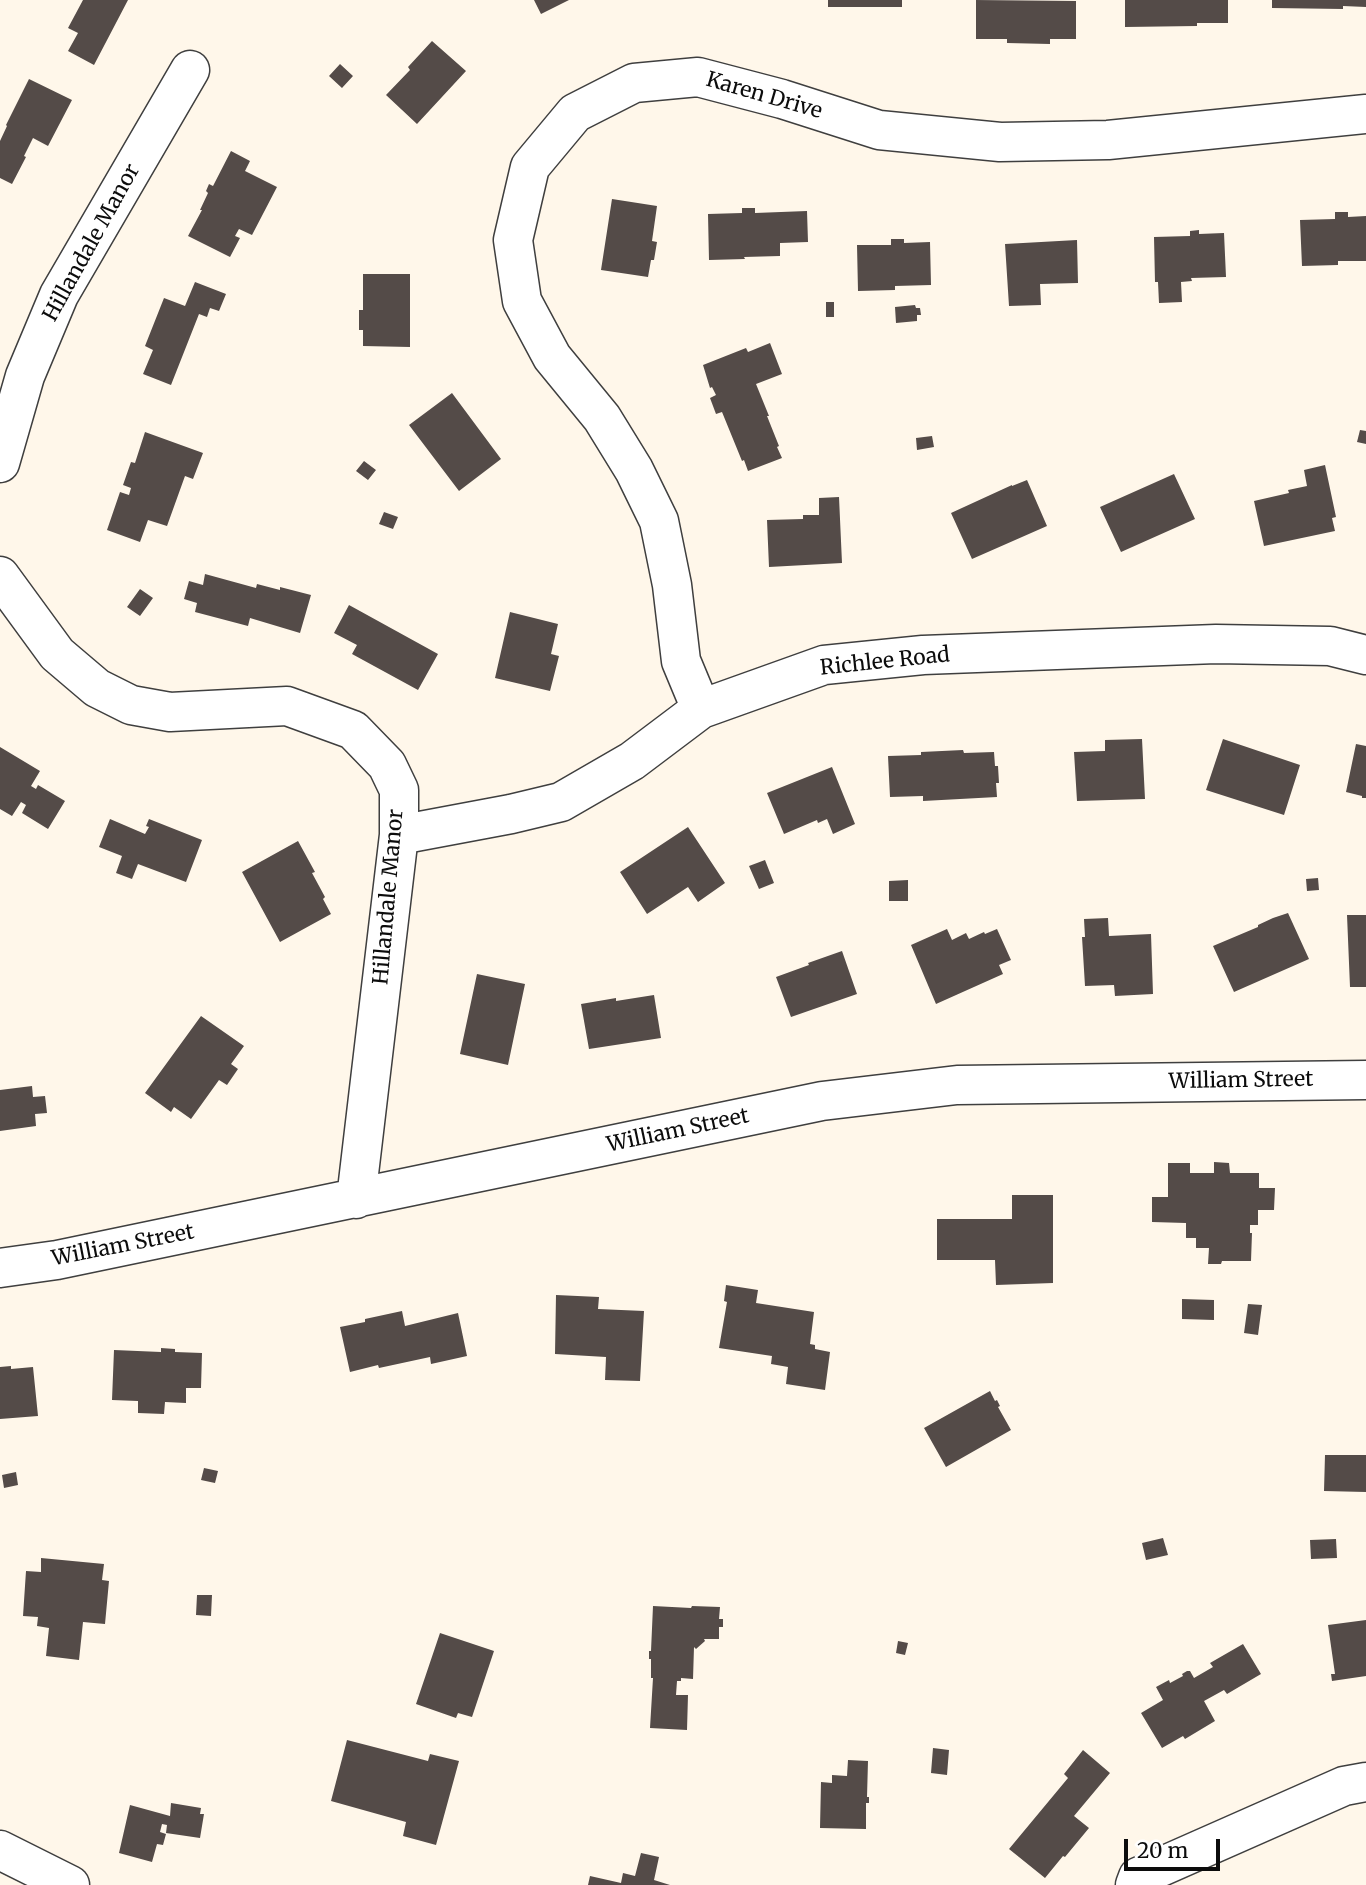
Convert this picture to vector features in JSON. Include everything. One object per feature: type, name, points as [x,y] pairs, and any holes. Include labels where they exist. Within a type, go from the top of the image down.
[{"type":"street","name":"Hillandale Manor","points":[[0,463],[26,376],[59,295],[190,70]]},
{"type":"street","name":"Karen Drive","points":[[701,709],[681,661],[672,585],[659,521],[634,470],[602,418],[552,357],[522,301],[513,240],[530,167],[575,113],[634,83],[698,77],[782,99],[878,130],[1000,142],[1108,140],[1366,114]]},
{"type":"street","name":"Hillandale Manor","points":[[0,576],[57,654],[97,688],[131,705],[170,712],[287,706],[353,730],[387,765],[399,790],[398,835],[356,1199]]},
{"type":"street","name":"Richlee Road","points":[[398,835],[561,802],[632,761],[701,709],[824,666],[923,655],[1229,644],[1330,646],[1366,655]]},
{"type":"street","name":"William Street","points":[[0,1268],[71,1257],[822,1101],[957,1084],[1366,1080]]},
{"type":"street","points":[[1135,1885],[1138,1877],[1344,1786],[1366,1782]]},
{"type":"street","points":[[0,1850],[70,1885]]},
{"type":"building","points":[[83,0],[128,0],[94,65],[68,51],[78,33],[68,28]]},
{"type":"building","points":[[534,0],[569,0],[541,14]]},
{"type":"building","points":[[828,0],[902,0],[902,7],[828,7]]},
{"type":"building","points":[[976,0],[1076,1],[1076,39],[1050,39],[1050,44],[976,39]]},
{"type":"building","points":[[1125,0],[1228,0],[1228,23],[1125,27]]},
{"type":"building","points":[[1272,0],[1366,0],[1366,7],[1272,8]]},
{"type":"building","points":[[432,41],[466,71],[417,124],[386,95]]},
{"type":"building","points":[[340,64],[353,76],[342,88],[329,76]]},
{"type":"building","points":[[29,79],[72,100],[48,146],[33,138],[12,184],[0,178],[0,141]]},
{"type":"building","points":[[231,151],[250,161],[245,171],[277,187],[252,235],[239,229],[235,236],[240,238],[230,257],[188,236],[202,210],[209,184],[213,186]]},
{"type":"building","points":[[612,199],[657,206],[652,241],[657,242],[648,277],[601,270]]},
{"type":"building","points":[[742,208],[755,208],[755,213],[807,211],[808,242],[780,243],[780,256],[709,260],[708,214],[742,213]]},
{"type":"building","points":[[1335,212],[1348,212],[1348,217],[1366,216],[1366,261],[1338,261],[1338,265],[1302,266],[1300,220],[1335,219]]},
{"type":"building","points":[[1199,230],[1199,234],[1224,233],[1226,277],[1191,278],[1192,281],[1181,282],[1182,302],[1159,303],[1158,282],[1155,282],[1154,237],[1190,236],[1190,231]]},
{"type":"building","points":[[891,239],[904,239],[904,243],[930,242],[931,285],[858,291],[857,245],[891,245]]},
{"type":"building","points":[[1077,240],[1078,283],[1040,284],[1041,305],[1009,306],[1005,244]]},
{"type":"building","points":[[363,274],[410,274],[410,347],[363,346],[363,330],[359,330],[359,310],[363,310]]},
{"type":"building","points":[[195,282],[226,294],[219,311],[210,308],[207,317],[199,314],[171,385],[143,374],[153,350],[145,346],[164,298],[185,306]]},
{"type":"building","points":[[826,302],[834,302],[834,317],[826,317]]},
{"type":"building","points":[[915,305],[920,308],[921,315],[917,315],[917,321],[896,323],[895,307]]},
{"type":"building","points":[[770,343],[782,374],[756,384],[782,458],[748,471],[722,412],[716,414],[710,398],[716,395],[712,387],[710,388],[703,365],[746,348],[748,352]]},
{"type":"building","points":[[452,393],[501,459],[459,491],[409,425]]},
{"type":"building","points":[[1360,430],[1366,431],[1366,444],[1357,442]]},
{"type":"building","points":[[145,432],[203,453],[193,479],[185,476],[167,526],[148,520],[140,542],[107,530],[120,492],[129,495],[131,488],[123,485],[131,462],[135,463]]},
{"type":"building","points":[[932,436],[934,447],[917,450],[916,438]]},
{"type":"building","points":[[364,461],[376,470],[368,480],[356,471]]},
{"type":"building","points":[[1325,465],[1336,517],[1332,518],[1335,531],[1264,546],[1254,501],[1307,486],[1304,470]]},
{"type":"building","points":[[1174,474],[1195,519],[1121,552],[1100,507]]},
{"type":"building","points":[[1027,480],[1047,526],[972,559],[951,513]]},
{"type":"building","points":[[839,497],[842,563],[769,567],[767,520],[803,519],[803,515],[819,515],[819,498]]},
{"type":"building","points":[[384,512],[398,517],[393,529],[379,524]]},
{"type":"building","points":[[205,574],[256,588],[257,584],[311,595],[300,633],[250,618],[248,626],[195,612],[197,603],[184,599],[189,581],[203,585]]},
{"type":"building","points":[[140,589],[153,598],[140,616],[127,607]]},
{"type":"building","points":[[349,605],[438,654],[418,690],[352,654],[357,645],[334,633]]},
{"type":"building","points":[[510,612],[558,624],[551,654],[559,656],[550,691],[495,678]]},
{"type":"building","points":[[1142,739],[1145,799],[1077,801],[1074,752],[1105,751],[1105,740]]},
{"type":"building","points":[[1223,739],[1300,765],[1284,815],[1206,790]]},
{"type":"building","points":[[1356,744],[1366,746],[1366,798],[1346,792]]},
{"type":"building","points":[[0,747],[40,771],[31,786],[36,789],[38,785],[65,801],[48,829],[22,813],[26,805],[21,802],[12,816],[0,809]]},
{"type":"building","points":[[963,750],[964,753],[994,752],[995,766],[998,766],[997,797],[923,801],[923,796],[890,797],[888,756]]},
{"type":"building","points":[[832,767],[855,824],[833,834],[827,819],[818,823],[817,820],[784,834],[767,793]]},
{"type":"building","points":[[110,819],[145,834],[149,819],[202,840],[186,882],[138,864],[132,879],[116,873],[122,856],[99,847]]},
{"type":"building","points":[[688,827],[725,883],[698,902],[688,887],[647,914],[620,872]]},
{"type":"building","points":[[298,841],[315,872],[312,873],[331,914],[280,942],[242,872]]},
{"type":"building","points":[[765,860],[774,883],[759,889],[749,866]]},
{"type":"building","points":[[1318,878],[1319,890],[1307,891],[1306,879]]},
{"type":"building","points":[[908,880],[908,901],[889,901],[889,881]]},
{"type":"building","points":[[1288,913],[1309,959],[1234,992],[1213,946]]},
{"type":"building","points":[[1347,915],[1366,915],[1366,987],[1350,987]]},
{"type":"building","points":[[1108,918],[1109,936],[1151,934],[1153,994],[1115,996],[1114,985],[1085,986],[1082,937],[1085,937],[1084,919]]},
{"type":"building","points":[[947,929],[952,940],[966,933],[969,939],[997,929],[1011,960],[999,965],[1003,974],[936,1004],[911,945]]},
{"type":"building","points":[[842,951],[857,994],[791,1017],[776,977]]},
{"type":"building","points":[[477,974],[525,984],[508,1065],[460,1054]]},
{"type":"building","points":[[654,995],[661,1038],[589,1049],[581,1004]]},
{"type":"building","points":[[201,1016],[244,1046],[231,1064],[238,1069],[227,1085],[219,1080],[191,1119],[174,1107],[171,1112],[145,1093]]},
{"type":"building","points":[[32,1086],[33,1097],[45,1096],[47,1113],[35,1114],[36,1126],[0,1131],[0,1090]]},
{"type":"building","points":[[1214,1162],[1229,1163],[1230,1173],[1259,1173],[1259,1188],[1275,1188],[1274,1210],[1258,1210],[1258,1225],[1250,1225],[1251,1261],[1208,1264],[1209,1248],[1196,1248],[1196,1238],[1186,1238],[1186,1223],[1152,1222],[1152,1197],[1168,1197],[1168,1163],[1190,1163],[1190,1173],[1214,1173]]},
{"type":"building","points":[[1012,1195],[1053,1195],[1053,1283],[996,1285],[995,1260],[937,1260],[937,1219],[1012,1219]]},
{"type":"building","points":[[726,1285],[758,1290],[756,1303],[814,1312],[810,1344],[815,1345],[815,1349],[830,1352],[825,1390],[786,1384],[788,1367],[771,1364],[772,1356],[719,1348],[727,1302],[724,1301]]},
{"type":"building","points":[[556,1295],[599,1297],[598,1309],[644,1311],[640,1381],[605,1380],[606,1357],[555,1354]]},
{"type":"building","points":[[1182,1299],[1214,1300],[1214,1320],[1182,1319]]},
{"type":"building","points":[[1248,1304],[1262,1305],[1258,1335],[1244,1333]]},
{"type":"building","points":[[402,1311],[405,1326],[458,1313],[467,1356],[431,1364],[430,1357],[350,1372],[340,1327]]},
{"type":"building","points":[[161,1348],[175,1349],[175,1352],[202,1353],[201,1388],[186,1388],[186,1403],[165,1402],[164,1414],[138,1413],[138,1401],[112,1400],[114,1350],[161,1352]]},
{"type":"building","points":[[11,1366],[11,1369],[33,1367],[38,1416],[0,1419],[0,1367]]},
{"type":"building","points":[[990,1391],[1011,1430],[946,1467],[924,1428]]},
{"type":"building","points":[[1325,1455],[1366,1455],[1366,1492],[1324,1491]]},
{"type":"building","points":[[204,1468],[218,1471],[215,1483],[201,1480]]},
{"type":"building","points":[[16,1472],[18,1485],[4,1488],[2,1475]]},
{"type":"building","points":[[1163,1538],[1168,1555],[1146,1560],[1142,1543]]},
{"type":"building","points":[[1336,1539],[1337,1558],[1311,1559],[1310,1540]]},
{"type":"building","points":[[41,1558],[104,1564],[102,1580],[109,1581],[105,1624],[83,1622],[79,1660],[46,1656],[49,1628],[37,1626],[38,1617],[23,1616],[26,1571],[41,1572]]},
{"type":"building","points":[[197,1595],[212,1595],[211,1616],[196,1615]]},
{"type":"building","points":[[653,1606],[720,1607],[719,1619],[723,1619],[723,1627],[719,1627],[719,1639],[704,1639],[696,1649],[694,1647],[693,1679],[681,1678],[681,1681],[677,1681],[676,1695],[688,1695],[687,1730],[650,1728],[653,1678],[649,1651]]},
{"type":"building","points":[[1366,1620],[1366,1676],[1332,1681],[1331,1674],[1335,1674],[1328,1625]]},
{"type":"building","points":[[440,1633],[494,1651],[472,1717],[458,1713],[456,1718],[416,1704]]},
{"type":"building","points":[[898,1641],[908,1643],[905,1655],[896,1653]]},
{"type":"building","points":[[1243,1644],[1261,1674],[1227,1694],[1224,1690],[1204,1701],[1215,1721],[1185,1739],[1183,1736],[1162,1748],[1141,1713],[1163,1700],[1156,1687],[1169,1680],[1170,1683],[1187,1671],[1190,1671],[1194,1678],[1213,1667],[1210,1663]]},
{"type":"building","points":[[347,1740],[428,1761],[430,1754],[459,1761],[436,1845],[403,1836],[406,1822],[331,1801]]},
{"type":"building","points":[[933,1748],[949,1750],[947,1775],[931,1773]]},
{"type":"building","points":[[1083,1750],[1110,1773],[1074,1816],[1089,1828],[1045,1878],[1009,1849],[1068,1778],[1064,1774]]},
{"type":"building","points":[[848,1760],[868,1761],[869,1803],[866,1803],[866,1829],[820,1828],[821,1782],[832,1783],[832,1775],[847,1776]]},
{"type":"building","points":[[171,1803],[201,1808],[200,1814],[204,1814],[200,1838],[166,1833],[167,1825],[162,1824],[160,1832],[166,1834],[163,1845],[157,1844],[152,1862],[119,1853],[130,1805],[170,1816]]},
{"type":"building","points":[[641,1853],[659,1857],[654,1880],[670,1885],[588,1885],[590,1876],[621,1883],[623,1873],[635,1876]]}]
